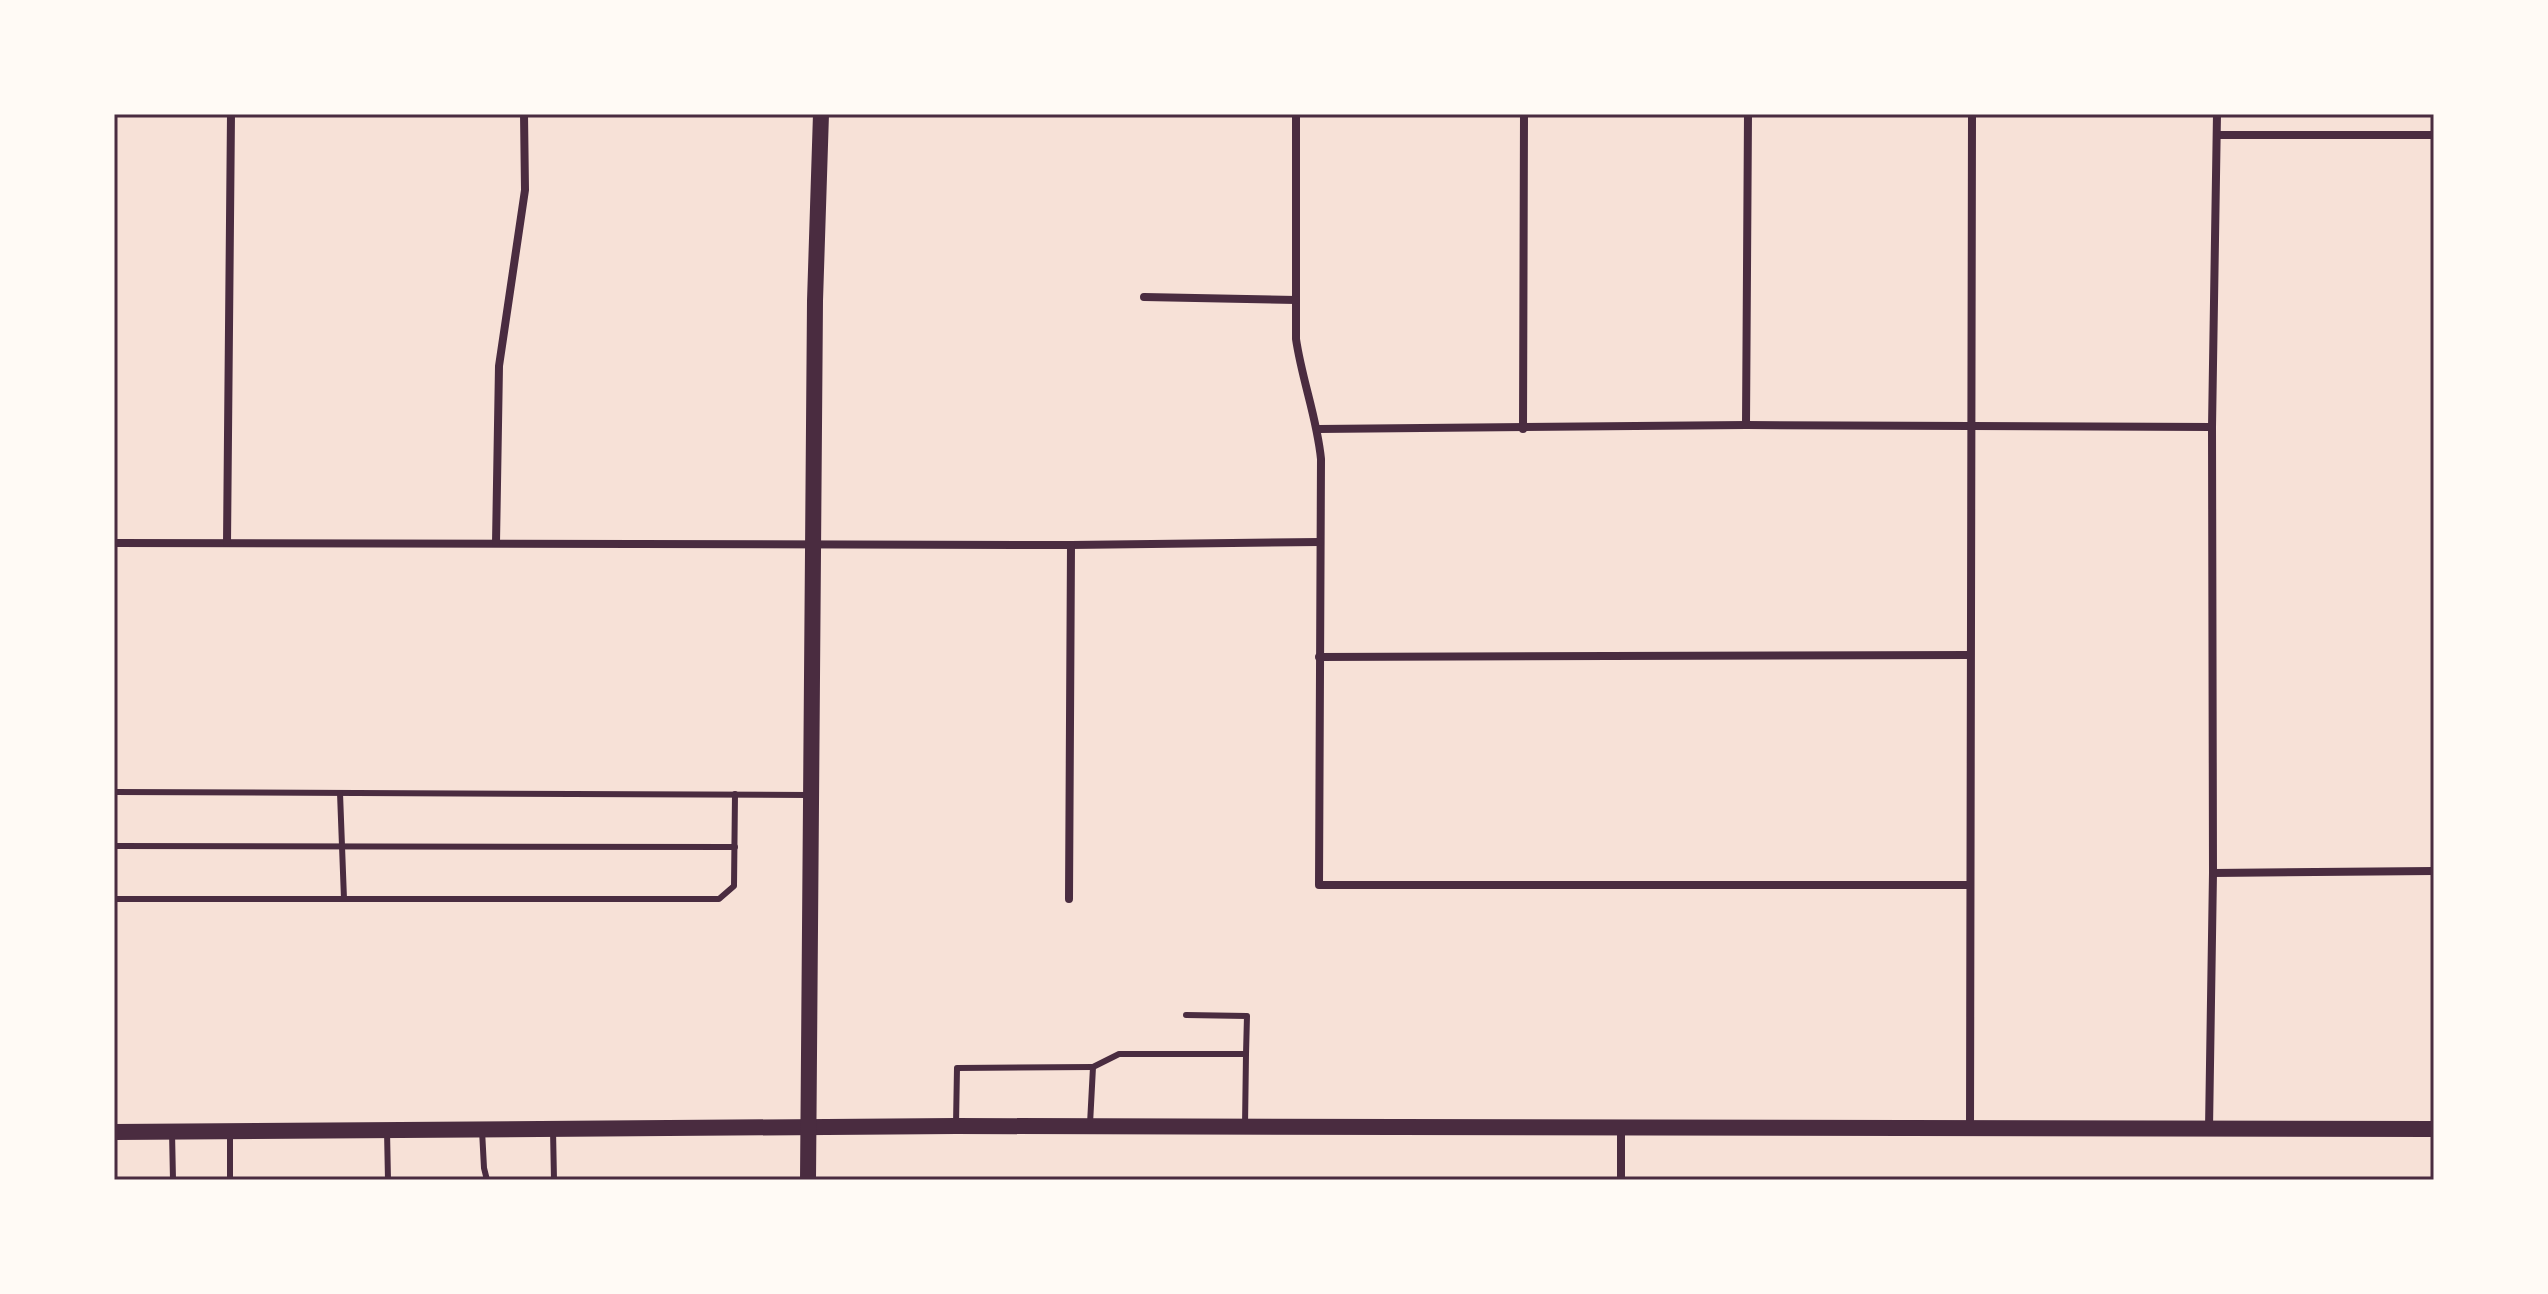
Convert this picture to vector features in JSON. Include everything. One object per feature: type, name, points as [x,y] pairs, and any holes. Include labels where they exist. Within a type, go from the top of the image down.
[{"type":"main road","points":[[808,1180],[813,795],[812,542],[821,114]]},
{"type":"main road","points":[[114,1132],[956,1126],[2434,1129]]},
{"type":"street","points":[[227,543],[231,114]]},
{"type":"street","points":[[496,543],[499,366],[525,190],[524,114]]},
{"type":"street","points":[[1296,114],[1296,339],[1301,373],[1318,429],[1321,459],[1319,885],[1969,885]]},
{"type":"street","points":[[1523,429],[1524,114]]},
{"type":"street","points":[[1746,425],[1748,114]]},
{"type":"street","points":[[1970,1128],[1972,114]]},
{"type":"street","points":[[2209,1129],[2213,873],[2212,427],[2217,114]]},
{"type":"street","points":[[2217,135],[2434,135]]},
{"type":"street","points":[[1144,297],[1296,300]]},
{"type":"street","points":[[1318,429],[1746,425],[2212,427]]},
{"type":"street","points":[[114,543],[812,542],[1071,545],[1320,542]]},
{"type":"street","points":[[1069,899],[1071,545]]},
{"type":"street","points":[[1319,657],[1970,655]]},
{"type":"street","points":[[2213,873],[2434,871]]},
{"type":"street","points":[[1621,1129],[1621,1180]]},
{"type":"lane","points":[[114,792],[813,795]]},
{"type":"lane","points":[[340,793],[344,899]]},
{"type":"lane","points":[[114,899],[719,899],[734,886],[735,794]]},
{"type":"lane","points":[[114,846],[735,847]]},
{"type":"lane","points":[[1186,1015],[1247,1016],[1245,1128]]},
{"type":"lane","points":[[956,1126],[957,1068],[1093,1067],[1119,1054],[1246,1054]]},
{"type":"lane","points":[[1090,1127],[1093,1067]]},
{"type":"lane","points":[[482,1130],[487,1180]]},
{"type":"lane","points":[[553,1130],[554,1180]]},
{"type":"lane","points":[[387,1131],[388,1180]]},
{"type":"lane","points":[[172,1132],[173,1180]]},
{"type":"lane","points":[[230,1132],[230,1180]]}]
